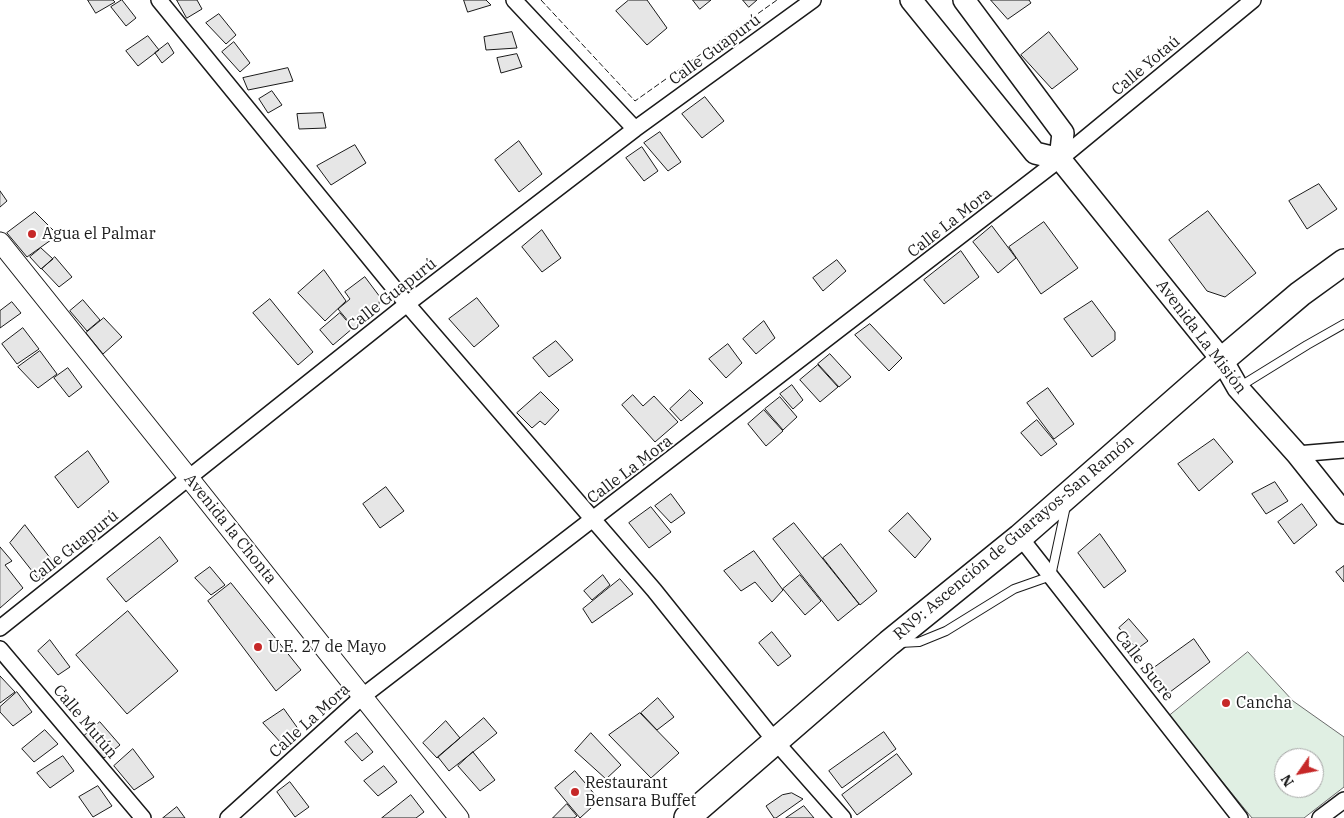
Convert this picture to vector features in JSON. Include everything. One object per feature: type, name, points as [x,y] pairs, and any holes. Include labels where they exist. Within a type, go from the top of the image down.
[{"type":"highway","name":"RN9: Ascención de Guarayos-San Ramón","points":[[686,818],[889,643],[1020,537],[1300,294],[1344,262]]},
{"type":"main road","points":[[911,0],[1035,153],[1060,159],[1063,133],[964,0]]},
{"type":"main road","name":"Avenida La Misión","points":[[1060,159],[1222,360],[1238,388],[1297,454],[1344,513]]},
{"type":"street","points":[[159,0],[407,304],[654,590],[775,741],[843,818]]},
{"type":"street","points":[[514,0],[634,129]]},
{"type":"street","name":"Calle Guapurú","points":[[0,628],[407,304],[634,129],[813,0]]},
{"type":"street","name":"Calle Yotaú","points":[[1060,159],[1253,0]]},
{"type":"street","name":"Calle La Mora","points":[[228,818],[364,696],[1060,159]]},
{"type":"street","name":"Avenida la Chonta","points":[[0,242],[364,696],[459,818]]},
{"type":"street","points":[[1297,454],[1344,450]]},
{"type":"street","name":"Calle Sucre","points":[[1020,537],[1240,818]]},
{"type":"street","name":"Calle Mutún","points":[[0,649],[142,818]]},
{"type":"street","points":[[1320,818],[1344,800]]},
{"type":"lane","points":[[1238,388],[1344,324]]},
{"type":"lane","points":[[889,643],[919,642],[946,631],[1014,589],[1051,576],[1069,494]]},
{"type":"green space","points":[[1248,652],[1293,701],[1344,737],[1344,787],[1304,818],[1252,818],[1169,716]]},
{"type":"building","points":[[88,0],[113,0],[115,2],[96,13]]},
{"type":"building","points":[[122,0],[136,18],[126,26],[111,7]]},
{"type":"building","points":[[177,0],[197,0],[202,9],[187,18]]},
{"type":"building","points":[[464,0],[486,0],[491,5],[468,12]]},
{"type":"building","points":[[629,0],[647,0],[667,28],[647,45],[616,11]]},
{"type":"building","points":[[693,0],[711,0],[700,9]]},
{"type":"building","points":[[743,0],[757,0],[749,7]]},
{"type":"building","points":[[991,0],[1029,0],[1031,3],[1008,19]]},
{"type":"building","points":[[219,14],[236,35],[226,44],[206,23]]},
{"type":"building","points":[[512,32],[517,48],[486,50],[484,37]]},
{"type":"building","points":[[1049,32],[1078,69],[1052,89],[1021,55]]},
{"type":"building","points":[[148,36],[159,50],[138,66],[126,51]]},
{"type":"building","points":[[234,42],[250,63],[240,72],[222,52]]},
{"type":"building","points":[[168,43],[174,53],[162,63],[155,53]]},
{"type":"building","points":[[517,54],[522,67],[501,73],[497,58]]},
{"type":"building","points":[[288,68],[293,81],[248,90],[243,78]]},
{"type":"building","points":[[272,91],[282,105],[268,113],[259,99]]},
{"type":"building","points":[[705,97],[724,121],[702,138],[682,114]]},
{"type":"building","points":[[323,113],[326,128],[299,129],[297,114]]},
{"type":"building","points":[[660,132],[681,162],[668,171],[644,143]]},
{"type":"building","points":[[519,141],[542,174],[519,192],[495,160]]},
{"type":"building","points":[[355,145],[366,163],[331,185],[317,166]]},
{"type":"building","points":[[642,147],[658,171],[644,181],[626,158]]},
{"type":"building","points":[[1319,184],[1337,209],[1307,229],[1289,201]]},
{"type":"building","points":[[0,191],[7,201],[0,207]]},
{"type":"building","points":[[1208,211],[1256,273],[1225,297],[1207,291],[1169,240]]},
{"type":"building","name":"Agua el Palmar","points":[[35,212],[58,235],[27,257],[7,233]]},
{"type":"building","points":[[1044,222],[1078,268],[1041,294],[1009,247]]},
{"type":"building","points":[[992,226],[1016,258],[998,273],[973,242]]},
{"type":"building","points":[[542,230],[561,258],[542,272],[522,247]]},
{"type":"building","points":[[41,248],[53,259],[41,269],[30,257]]},
{"type":"building","points":[[961,251],[979,277],[944,304],[924,280]]},
{"type":"building","points":[[55,257],[72,277],[59,287],[42,269]]},
{"type":"building","points":[[837,260],[846,271],[823,291],[813,278]]},
{"type":"building","points":[[324,270],[346,301],[325,321],[298,293]]},
{"type":"building","points":[[365,277],[380,297],[378,310],[354,328],[338,309],[350,299],[345,292]]},
{"type":"building","points":[[477,298],[499,326],[474,347],[449,319]]},
{"type":"building","points":[[270,299],[313,352],[298,365],[253,313]]},
{"type":"building","points":[[83,300],[100,320],[87,331],[70,311]]},
{"type":"building","points":[[1092,301],[1115,332],[1115,340],[1092,357],[1064,319]]},
{"type":"building","points":[[12,302],[21,313],[0,328],[0,311]]},
{"type":"building","points":[[340,313],[353,328],[333,345],[320,330]]},
{"type":"building","points":[[104,318],[122,337],[103,354],[86,333]]},
{"type":"building","points":[[764,321],[775,338],[756,354],[743,339]]},
{"type":"building","points":[[870,324],[902,358],[889,371],[855,335]]},
{"type":"building","points":[[23,328],[39,349],[17,364],[2,344]]},
{"type":"building","points":[[556,341],[573,360],[549,377],[533,358]]},
{"type":"building","points":[[728,344],[742,363],[726,378],[709,359]]},
{"type":"building","points":[[40,351],[57,374],[38,388],[18,367]]},
{"type":"building","points":[[830,354],[851,377],[839,387],[818,364]]},
{"type":"building","points":[[818,365],[838,387],[820,402],[800,380]]},
{"type":"building","points":[[68,368],[82,387],[69,397],[54,378]]},
{"type":"building","points":[[792,385],[803,400],[793,409],[780,394]]},
{"type":"building","points":[[1048,388],[1074,424],[1054,439],[1027,403]]},
{"type":"building","points":[[690,390],[703,403],[681,421],[670,409]]},
{"type":"building","points":[[541,392],[559,410],[545,425],[540,421],[532,428],[517,413]]},
{"type":"building","points":[[633,395],[643,406],[654,396],[678,422],[655,442],[622,405]]},
{"type":"building","points":[[780,397],[797,417],[783,430],[765,409]]},
{"type":"building","points":[[764,410],[783,431],[766,446],[748,424]]},
{"type":"building","points":[[1037,420],[1057,444],[1041,456],[1021,433]]},
{"type":"building","points":[[1214,439],[1233,462],[1199,491],[1178,464]]},
{"type":"building","points":[[88,451],[109,482],[78,508],[55,477]]},
{"type":"building","points":[[1275,482],[1288,501],[1266,514],[1252,494]]},
{"type":"building","points":[[386,487],[404,511],[380,528],[363,504]]},
{"type":"building","points":[[671,494],[685,513],[671,523],[655,506]]},
{"type":"building","points":[[1302,504],[1317,525],[1294,544],[1278,522]]},
{"type":"building","points":[[651,507],[671,532],[649,548],[629,523]]},
{"type":"building","points":[[908,513],[931,539],[915,558],[889,531]]},
{"type":"building","points":[[794,523],[859,604],[838,621],[773,539]]},
{"type":"building","points":[[25,525],[57,567],[40,581],[10,543]]},
{"type":"building","points":[[1100,534],[1126,571],[1104,588],[1078,553]]},
{"type":"building","points":[[160,537],[178,561],[126,602],[107,579]]},
{"type":"building","points":[[841,544],[877,591],[860,605],[823,558]]},
{"type":"building","points":[[0,547],[12,561],[5,565],[23,588],[0,608]]},
{"type":"building","points":[[754,551],[783,590],[772,602],[755,582],[741,591],[724,571]]},
{"type":"building","points":[[1344,566],[1344,582],[1336,572]]},
{"type":"building","points":[[210,567],[225,585],[211,595],[195,578]]},
{"type":"building","points":[[603,575],[610,585],[592,600],[584,591]]},
{"type":"building","points":[[800,575],[821,601],[805,615],[783,589]]},
{"type":"building","points":[[620,579],[633,594],[592,623],[583,609]]},
{"type":"building","points":[[231,583],[301,670],[276,691],[208,601]]},
{"type":"building","points":[[128,611],[178,671],[127,714],[76,655]]},
{"type":"building","points":[[1129,619],[1148,641],[1137,649],[1119,628]]},
{"type":"building","points":[[772,632],[791,656],[778,666],[759,643]]},
{"type":"building","points":[[1194,639],[1210,662],[1170,692],[1151,670]]},
{"type":"building","points":[[50,640],[70,667],[58,675],[38,651]]},
{"type":"building","points":[[0,676],[15,692],[0,703]]},
{"type":"building","points":[[17,692],[32,712],[13,726],[0,712],[0,707]]},
{"type":"building","points":[[658,698],[674,717],[657,730],[641,713]]},
{"type":"building","points":[[284,709],[299,730],[282,744],[263,723]]},
{"type":"building","points":[[640,713],[679,753],[651,778],[609,735]]},
{"type":"building","points":[[484,718],[497,733],[449,771],[438,757]]},
{"type":"building","points":[[446,721],[460,738],[437,758],[423,743]]},
{"type":"building","points":[[100,722],[120,745],[104,758],[84,736]]},
{"type":"building","points":[[45,730],[58,744],[34,762],[22,749]]},
{"type":"building","points":[[884,732],[896,749],[842,788],[829,771]]},
{"type":"building","points":[[357,733],[373,752],[362,761],[345,742]]},
{"type":"building","points":[[591,733],[621,765],[606,779],[575,751]]},
{"type":"building","points":[[133,749],[154,777],[134,790],[114,766]]},
{"type":"building","points":[[473,752],[495,780],[480,791],[458,766]]},
{"type":"building","points":[[897,754],[912,774],[857,815],[842,795]]},
{"type":"building","points":[[63,756],[74,771],[50,788],[37,773]]},
{"type":"building","points":[[384,766],[397,782],[378,796],[364,781]]},
{"type":"building","name":"Restaurant Bensara Buffet","points":[[575,771],[596,796],[589,803],[592,807],[580,818],[555,788]]},
{"type":"building","points":[[290,782],[309,807],[295,817],[277,792]]},
{"type":"building","points":[[98,786],[112,806],[93,817],[79,797]]},
{"type":"building","points":[[792,793],[803,799],[774,818],[766,806],[782,795]]},
{"type":"building","points":[[411,795],[424,812],[416,818],[382,818]]},
{"type":"building","points":[[567,804],[577,816],[574,818],[553,818]]},
{"type":"building","points":[[804,806],[814,818],[786,818]]},
{"type":"building","points":[[177,807],[185,818],[163,818]]},
{"type":"fence","points":[[541,0],[635,101],[777,0]]},
{"type":"place","name":"Agua el Palmar","points":[[32,234]]},
{"type":"place","name":"U.E. 27 de Mayo","points":[[258,647]]},
{"type":"place","name":"Cancha","points":[[1226,703]]},
{"type":"place","name":"Restaurant Bensara Buffet","points":[[575,792]]}]
